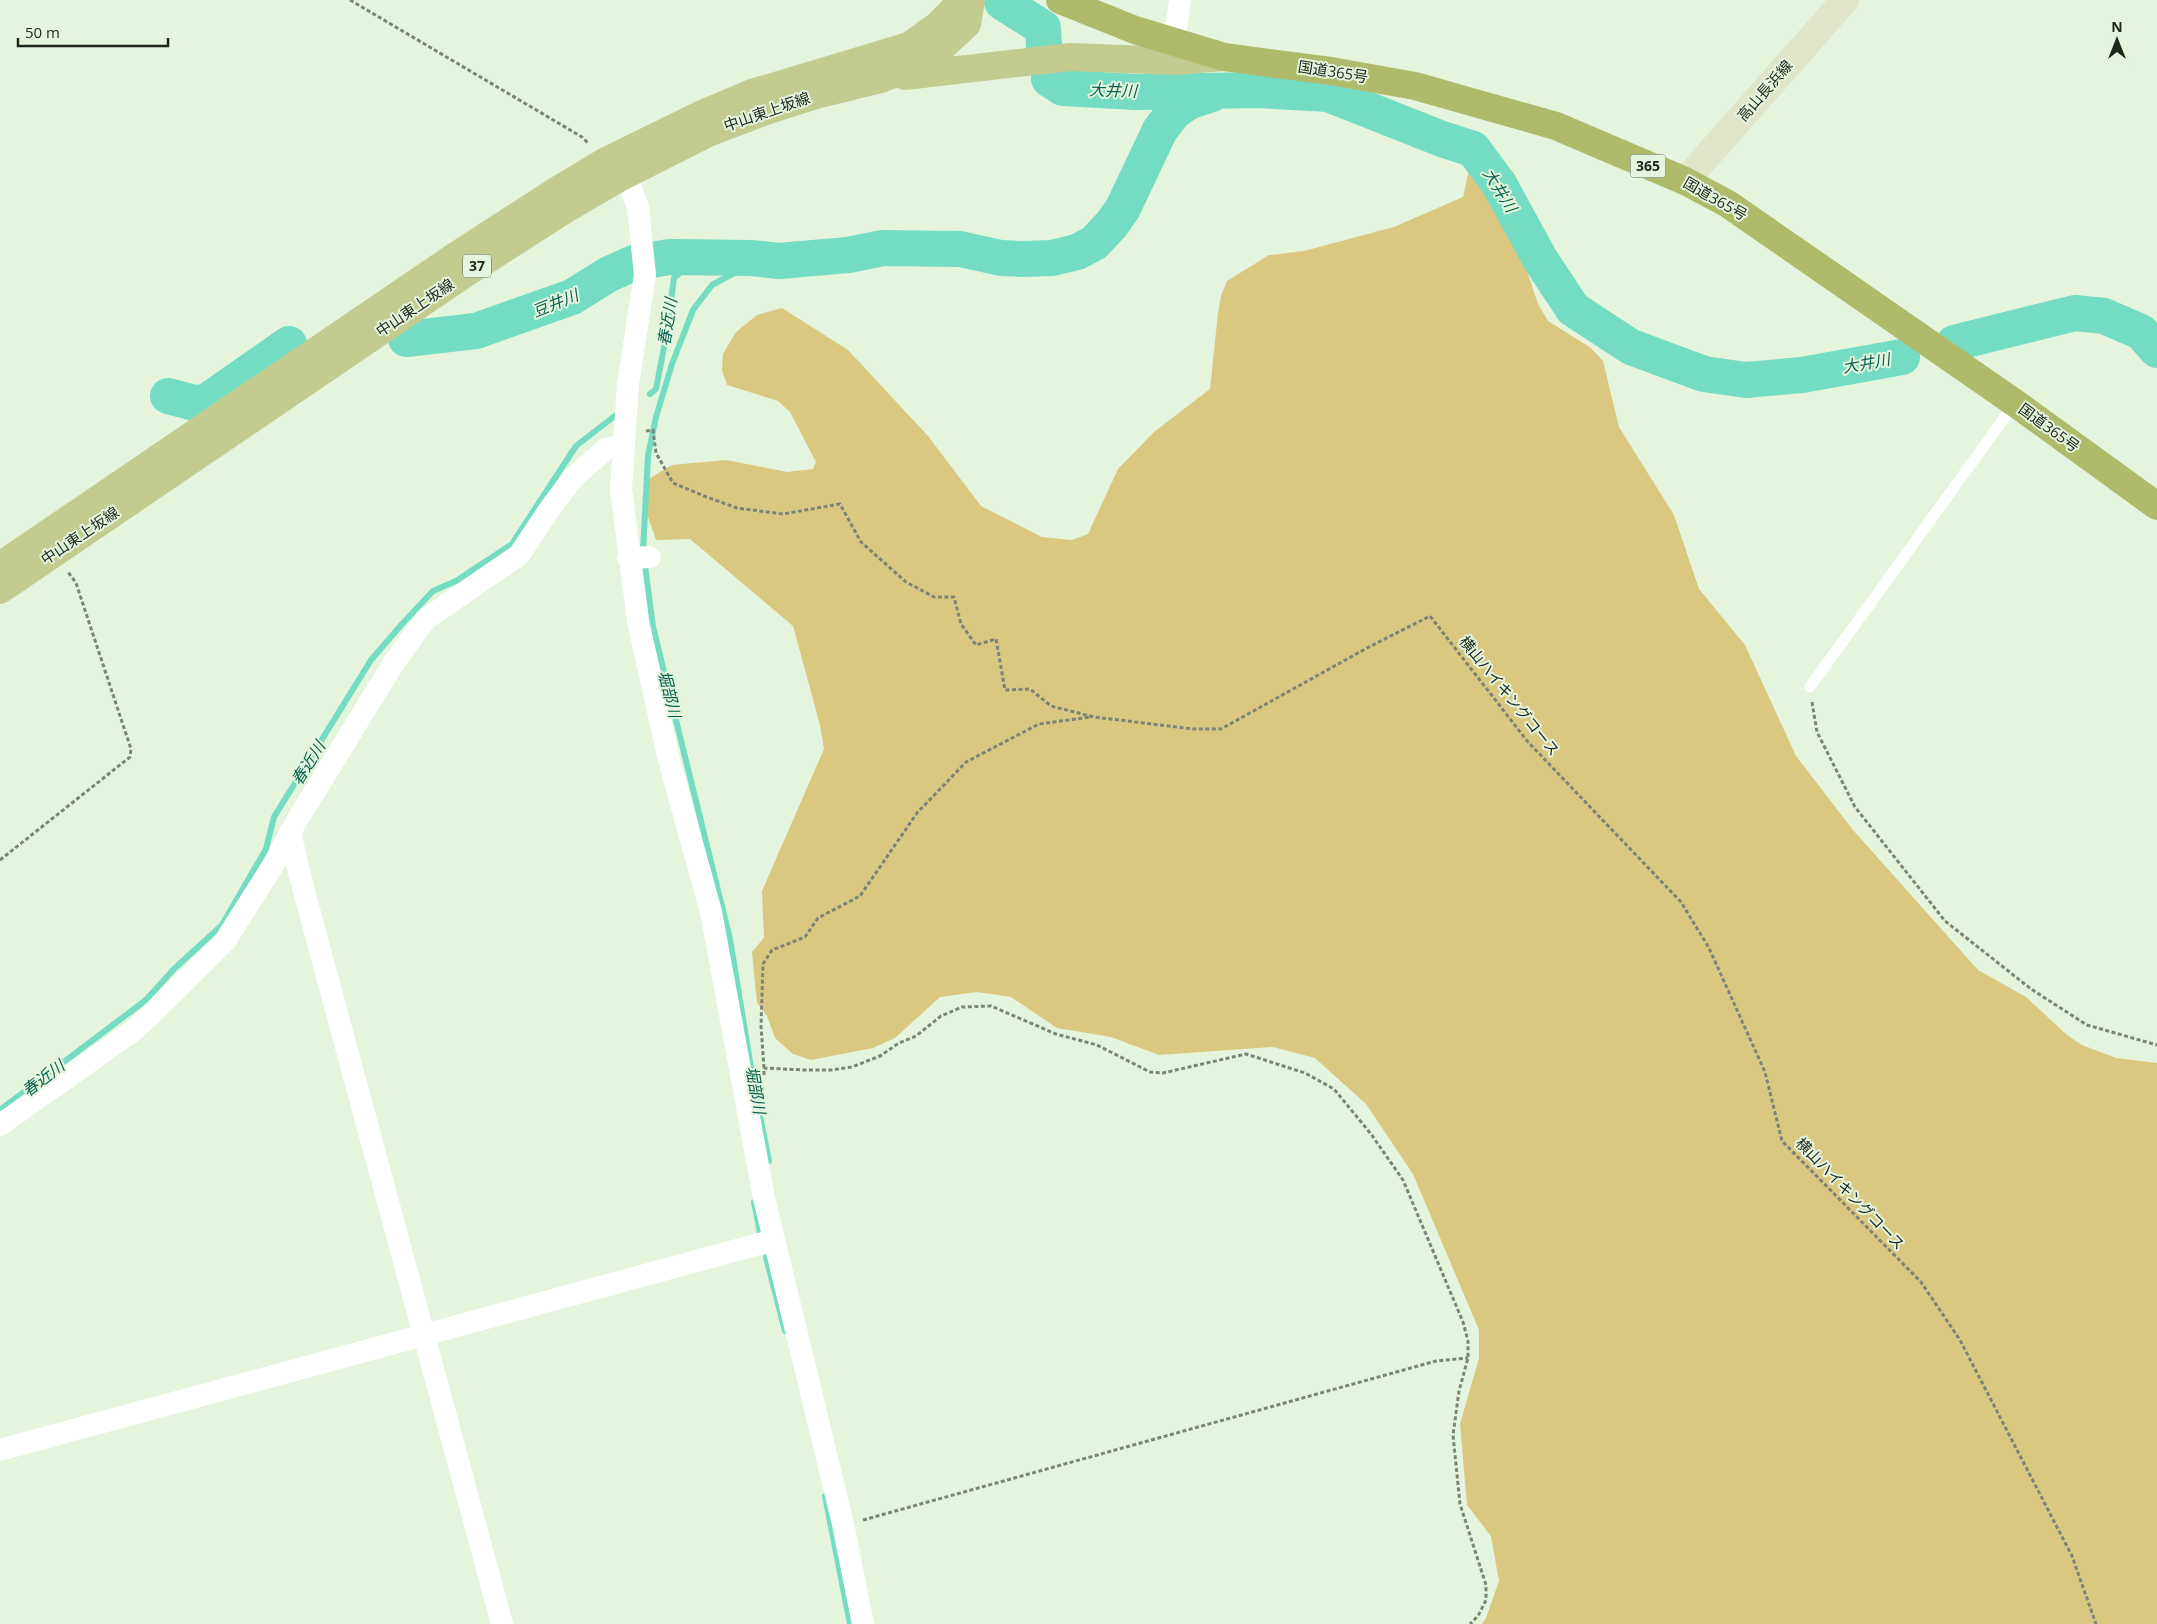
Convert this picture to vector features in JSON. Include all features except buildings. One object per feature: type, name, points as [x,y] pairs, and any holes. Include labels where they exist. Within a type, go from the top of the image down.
[{"type":"highway","name":"国道365号","points":[[1060,0],[1135,30],[1224,57],[1330,71],[1415,86],[1556,126],[1684,181],[1728,204],[2015,403],[2157,506]]},
{"type":"main road","name":"中山東上坂線","points":[[0,590],[466,273],[566,209],[614,169],[700,115],[752,93],[909,46],[937,26],[952,10],[969,0]]},
{"type":"main road","name":"中山東上坂線","points":[[0,566],[454,257],[556,191],[761,113],[816,95],[881,79],[912,67],[937,52],[951,41],[967,24],[969,0]]},
{"type":"main road","name":"高山長浜線","points":[[1684,181],[1845,0]]},
{"type":"main road","points":[[881,79],[1070,57],[1176,61],[1224,57]]},
{"type":"street","points":[[1171,41],[1177,23],[1180,0]]},
{"type":"street","points":[[614,169],[630,187],[638,207],[645,275],[628,384],[621,489],[639,558],[638,621],[669,760],[711,912],[774,1240],[843,1524],[863,1624]]},
{"type":"street","points":[[0,1126],[136,1028],[226,941],[274,864],[290,832],[395,661],[426,619],[519,555],[551,507],[574,477],[606,449],[625,438]]},
{"type":"street","points":[[290,832],[300,880],[502,1624]]},
{"type":"street","points":[[0,1450],[774,1240]]},
{"type":"lane","points":[[1810,687],[2015,403]]},
{"type":"path","points":[[350,0],[582,137],[614,169]]},
{"type":"path","name":"横山ハイキングコース","points":[[625,438],[653,430],[656,453],[672,483],[737,508],[782,514],[840,504],[861,542],[906,582],[934,597],[954,597],[961,624],[976,645],[996,639],[1005,690],[1030,689],[1051,706],[1094,717],[1193,729],[1221,729],[1367,648],[1430,616],[1528,742],[1681,902],[1708,948],[1765,1072],[1782,1141],[1921,1282],[1960,1340],[2072,1556],[2096,1624]]},
{"type":"path","points":[[0,860],[130,757],[131,749],[76,583],[56,553]]},
{"type":"path","points":[[1810,687],[1817,732],[1855,807],[1945,921],[2031,989],[2087,1025],[2157,1045]]},
{"type":"path","points":[[765,1077],[761,1026],[763,964],[772,950],[805,937],[818,918],[860,896],[917,813],[966,762],[1039,724],[1094,717]]},
{"type":"path","points":[[764,1068],[831,1070],[852,1067],[880,1056],[898,1043],[916,1036],[941,1016],[962,1007],[991,1006],[1056,1034],[1098,1045],[1150,1072],[1163,1073],[1246,1054],[1305,1073],[1334,1089],[1371,1134],[1403,1180],[1463,1322],[1468,1341],[1468,1358],[1459,1391],[1453,1435],[1460,1504],[1486,1585],[1486,1600],[1478,1616],[1470,1624]]},
{"type":"path","points":[[843,1524],[889,1514],[1122,1447],[1436,1361],[1468,1358]]},
{"type":"shaded area","points":[[1480,164],[1497,164],[1510,175],[1519,196],[1527,271],[1538,304],[1548,321],[1591,348],[1603,361],[1619,427],[1674,515],[1699,589],[1745,645],[1796,756],[1853,830],[1978,970],[2026,997],[2067,1035],[2082,1045],[2116,1058],[2157,1063],[2157,1624],[1482,1624],[1486,1618],[1499,1581],[1491,1536],[1467,1505],[1460,1424],[1479,1358],[1479,1330],[1413,1174],[1366,1104],[1315,1058],[1273,1047],[1159,1055],[1111,1037],[1057,1028],[1011,997],[977,992],[940,997],[895,1038],[873,1048],[811,1060],[793,1054],[775,1038],[767,1016],[757,1003],[752,952],[764,938],[762,891],[824,749],[820,725],[793,626],[690,539],[656,540],[643,502],[650,478],[672,465],[726,460],[787,472],[813,469],[816,462],[790,412],[778,401],[727,385],[722,370],[723,354],[736,332],[757,315],[782,308],[848,350],[928,436],[981,506],[1042,537],[1072,540],[1088,534],[1118,469],[1154,432],[1210,389],[1218,313],[1221,296],[1227,281],[1269,255],[1304,251],[1394,227],[1463,197],[1468,174]]},
{"type":"waterway","name":"大井川","points":[[1002,2],[1043,28],[1044,47]]},
{"type":"waterway","name":"大井川","points":[[1049,79],[1063,88],[1136,92],[1259,90],[1328,94],[1442,139],[1473,149],[1499,184],[1540,259],[1573,309],[1631,347],[1704,374],[1746,380],[1802,375],[1902,357]]},
{"type":"waterway","points":[[406,339],[476,331],[572,297],[609,274],[634,263],[669,257],[751,258],[779,261],[848,255],[883,248],[960,249],[1001,258],[1023,259],[1052,258],[1077,252],[1094,243],[1112,224],[1123,208],[1160,130],[1174,112],[1188,102],[1212,94]]},
{"type":"waterway","name":"春近川","points":[[650,394],[656,389],[666,337],[674,278],[698,258]]},
{"type":"waterway","name":"堀部川","points":[[751,258],[751,267],[736,272],[712,285],[693,310],[672,364],[656,417],[648,456],[643,551],[653,627],[730,939],[752,1074]]},
{"type":"waterway","name":"大井川","points":[[1954,343],[2075,313],[2104,316],[2141,332],[2157,350]]},
{"type":"waterway","name":"豆井川","points":[[168,396],[195,403],[206,402],[289,344]]},
{"type":"waterway","name":"春近川","points":[[0,1110],[146,1000],[174,969],[222,925],[266,849],[274,817],[371,660],[433,591],[456,581],[512,544],[576,446],[616,415]]},
{"type":"waterway","name":"堀部川","points":[[756,1096],[769,1161]]},
{"type":"waterway","name":"堀部川","points":[[754,1202],[760,1233]]},
{"type":"waterway","points":[[766,1257],[785,1331]]},
{"type":"waterway","points":[[825,1496],[850,1624]]}]
